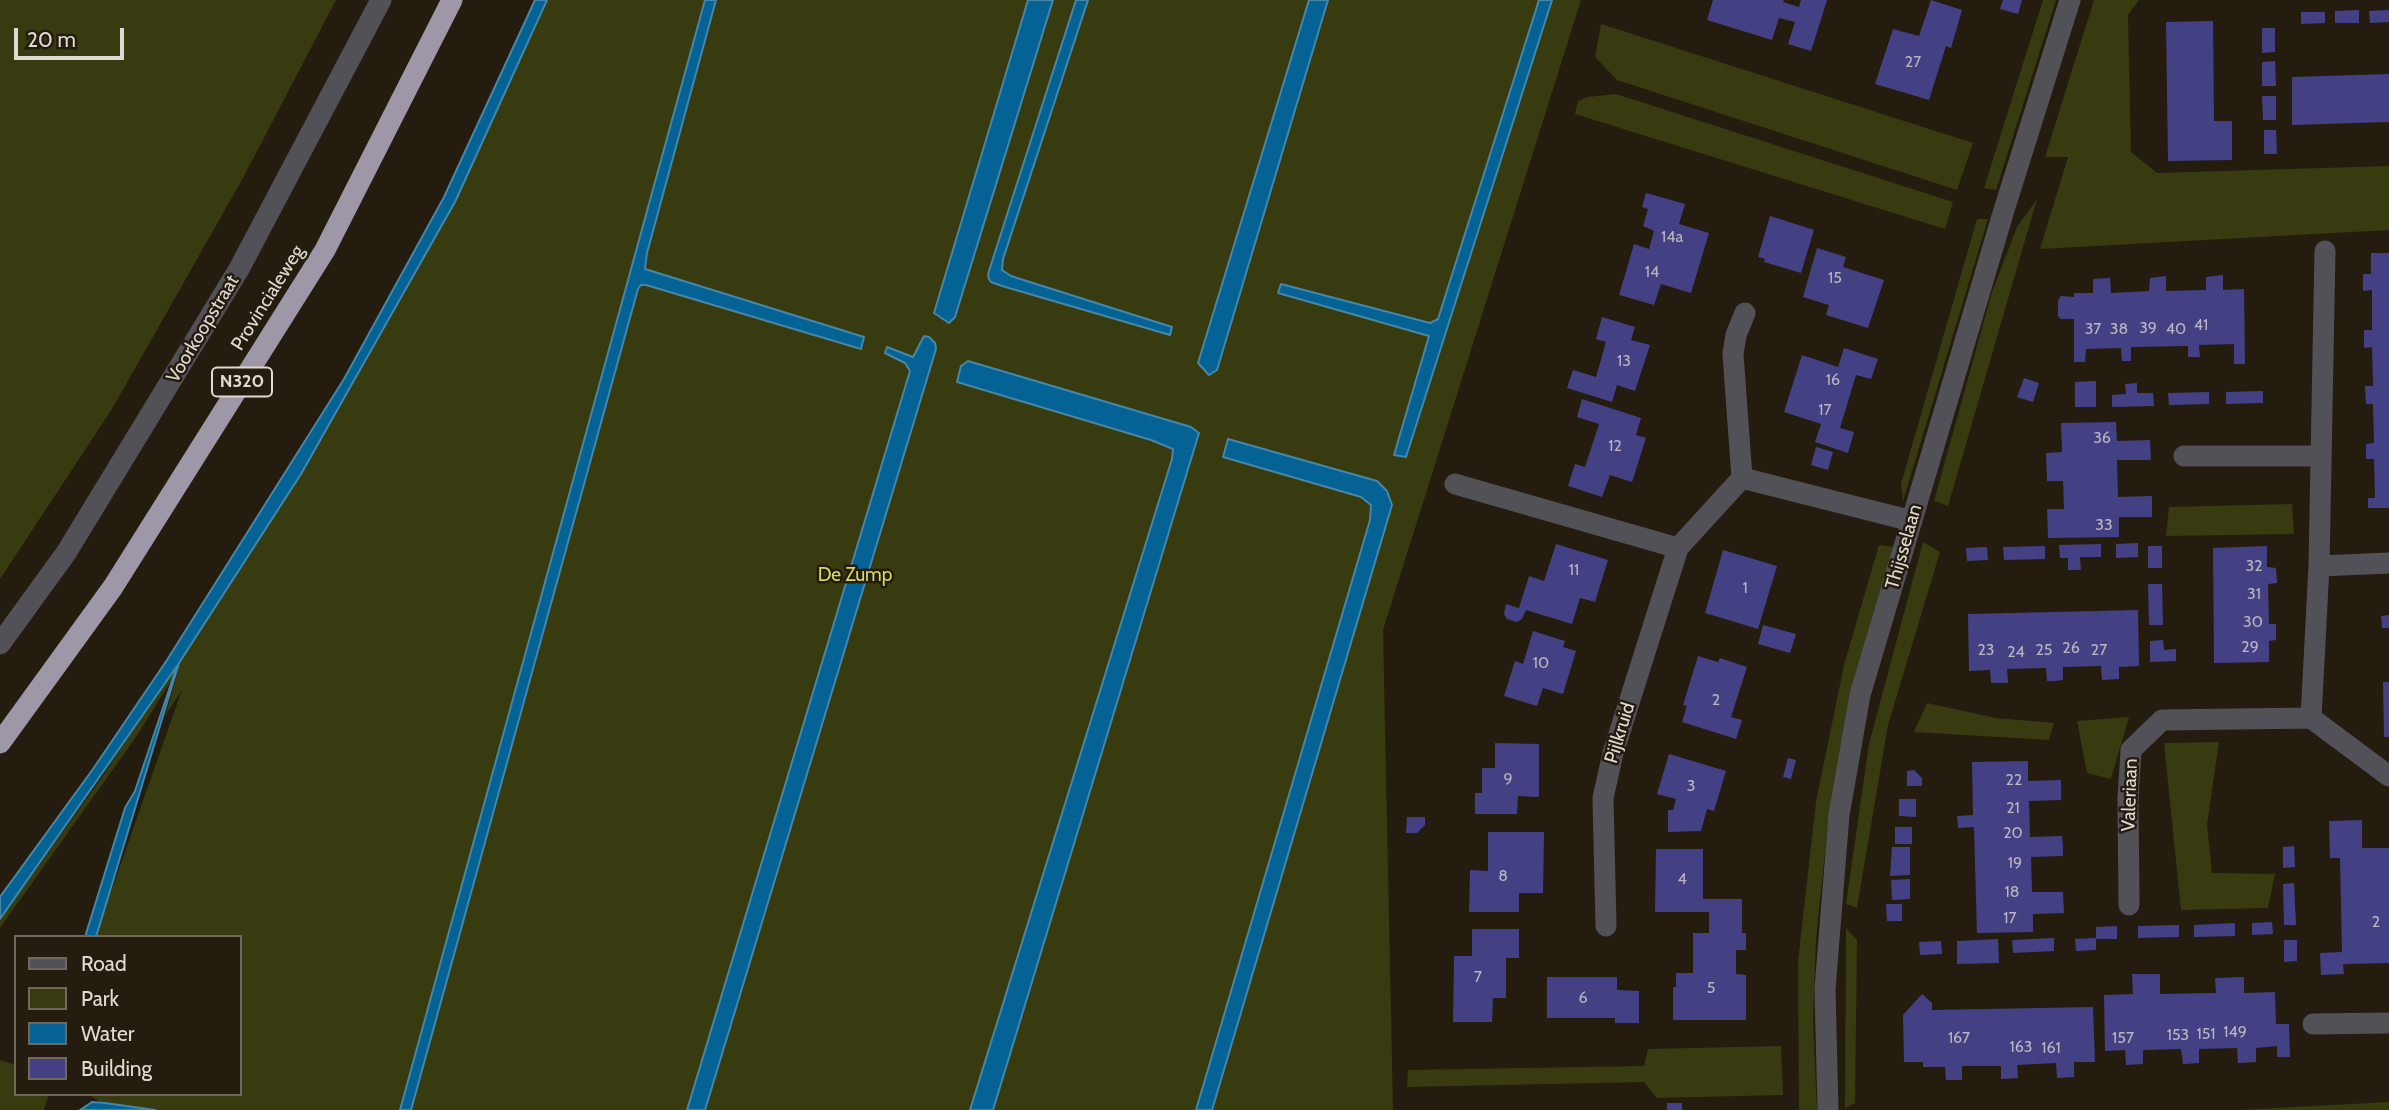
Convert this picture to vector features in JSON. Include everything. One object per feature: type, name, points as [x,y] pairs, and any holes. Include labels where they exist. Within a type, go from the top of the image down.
[{"type":"highway","name":"Provincialeweg","points":[[0,743],[113,587],[326,250],[452,0]]},
{"type":"street","name":"Voorkoopstraat","points":[[0,644],[66,553],[239,269],[381,0]]},
{"type":"street","name":"Thijsselaan","points":[[1828,1110],[1825,989],[1839,815],[1860,695],[2004,210],[2070,0]]},
{"type":"street","points":[[2325,251],[2319,566],[2311,718],[2389,776]]},
{"type":"street","points":[[1745,313],[1736,335],[1733,354],[1742,478],[1912,521]]},
{"type":"street","points":[[2184,456],[2321,456]]},
{"type":"street","name":"Pijlkruid","points":[[1606,926],[1603,798],[1613,753],[1678,548],[1742,478]]},
{"type":"street","points":[[1455,484],[1678,548]]},
{"type":"street","points":[[2319,566],[2389,562]]},
{"type":"street","name":"Valeriaan","points":[[2129,905],[2128,799],[2131,750],[2162,720],[2311,718]]},
{"type":"street","points":[[2313,1024],[2389,1023]]},
{"type":"green space","points":[[0,0],[336,0],[243,178],[112,409],[0,579]]},
{"type":"green space","name":"De Zump","points":[[547,0],[1581,0],[1383,630],[1393,1110],[137,1110],[104,1105],[91,1096],[242,1096],[242,935],[96,935],[182,690],[165,716],[179,668],[136,737],[0,928],[0,919],[102,777],[301,474],[388,322],[491,123]]},
{"type":"green space","points":[[2043,0],[2056,0],[1996,190],[1984,188]]},
{"type":"green space","points":[[2094,0],[2139,0],[2128,15],[2131,152],[2157,173],[2389,166],[2389,230],[2040,249],[2068,157],[2045,157]]},
{"type":"green space","points":[[1601,24],[1973,143],[1957,190],[1617,80],[1595,57]]},
{"type":"green space","points":[[1616,94],[1953,202],[1945,229],[1575,114],[1578,101],[1588,97]]},
{"type":"green space","points":[[2037,199],[1948,506],[1934,501],[1992,292],[2017,227]]},
{"type":"green space","points":[[1977,219],[1988,219],[1903,501],[1901,484]]},
{"type":"green space","points":[[2292,504],[2294,534],[2166,536],[2169,507]]},
{"type":"green space","points":[[1923,542],[1940,552],[1888,725],[1857,908],[1846,904],[1869,744]]},
{"type":"green space","points":[[1879,545],[1894,547],[1828,824],[1816,939],[1813,1020],[1817,1110],[1799,1110],[1798,961],[1816,802],[1844,665]]},
{"type":"green space","points":[[1927,703],[1996,718],[2054,723],[2049,740],[1914,732]]},
{"type":"green space","points":[[2129,717],[2111,779],[2087,773],[2077,721]]},
{"type":"green space","points":[[2219,742],[2207,825],[2212,873],[2275,874],[2268,908],[2181,910],[2164,743]]},
{"type":"green space","points":[[1846,928],[1857,940],[1855,1103],[1845,1108]]},
{"type":"green space","points":[[1781,1046],[1783,1095],[1657,1098],[1644,1082],[1407,1087],[1408,1070],[1644,1066],[1648,1049]]},
{"type":"green space","points":[[0,1060],[14,1064],[14,1096],[48,1096],[44,1110],[0,1110]]},
{"type":"green space","points":[[2389,1102],[2389,1110],[2240,1110]]},
{"type":"water","points":[[535,0],[547,0],[455,202],[301,474],[179,663],[97,935],[86,935],[125,808],[135,791],[177,666],[0,919],[0,897],[93,769],[167,660],[344,379],[444,197]]},
{"type":"water","points":[[705,0],[716,0],[647,253],[645,269],[864,337],[861,349],[646,285],[641,285],[638,289],[411,1110],[400,1110]]},
{"type":"water","points":[[1028,0],[1053,0],[955,317],[949,323],[934,313]]},
{"type":"water","points":[[1076,0],[1088,0],[1003,259],[1002,270],[1011,276],[1172,327],[1170,335],[1002,286],[989,279],[988,274]]},
{"type":"water","points":[[1309,0],[1328,0],[1217,370],[1209,375],[1198,363]]},
{"type":"water","points":[[1539,0],[1552,0],[1406,457],[1394,455],[1429,336],[1278,293],[1281,284],[1430,323],[1438,319]]},
{"type":"water","points":[[924,336],[935,343],[936,349],[705,1110],[687,1110],[910,371],[905,363],[885,353],[887,347],[913,357]]},
{"type":"water","points":[[968,361],[1191,427],[1199,433],[993,1110],[970,1110],[1173,449],[957,382],[961,366]]},
{"type":"water","points":[[1228,439],[1377,481],[1387,491],[1392,505],[1212,1110],[1196,1110],[1370,520],[1371,505],[1361,497],[1223,457]]},
{"type":"water","points":[[92,1102],[105,1103],[155,1110],[80,1110]]},
{"type":"building","points":[[1713,0],[1784,0],[1783,2],[1799,7],[1801,0],[1827,0],[1811,51],[1788,44],[1795,22],[1779,18],[1772,40],[1707,20]]},
{"type":"building","points":[[1931,0],[1962,10],[1951,48],[1946,46],[1929,100],[1875,84],[1893,29],[1919,36]]},
{"type":"building","points":[[2003,0],[2022,0],[2018,14],[2000,9]]},
{"type":"building","points":[[2359,10],[2359,23],[2335,23],[2335,11]]},
{"type":"building","points":[[2389,10],[2389,22],[2370,23],[2369,11]]},
{"type":"building","points":[[2301,12],[2325,12],[2325,23],[2301,24]]},
{"type":"building","points":[[2213,21],[2214,121],[2232,121],[2232,160],[2168,161],[2166,22]]},
{"type":"building","points":[[2262,28],[2275,28],[2275,52],[2262,53]]},
{"type":"building","points":[[2275,61],[2276,86],[2262,86],[2262,62]]},
{"type":"building","points":[[2389,74],[2389,122],[2292,125],[2292,77]]},
{"type":"building","points":[[2262,96],[2276,96],[2276,120],[2263,120]]},
{"type":"building","points":[[2264,130],[2276,130],[2277,154],[2264,154]]},
{"type":"building","points":[[1646,193],[1685,204],[1679,224],[1709,233],[1691,293],[1661,284],[1654,305],[1619,295],[1634,244],[1649,249],[1654,231],[1643,226],[1648,209],[1642,207]]},
{"type":"building","points":[[1770,216],[1814,230],[1801,273],[1764,262],[1765,259],[1758,257]]},
{"type":"building","points":[[1817,248],[1846,257],[1843,267],[1884,280],[1868,328],[1826,315],[1829,305],[1803,297]]},
{"type":"building","points":[[2371,253],[2389,253],[2389,508],[2368,508],[2368,498],[2375,498],[2374,459],[2366,459],[2366,444],[2374,443],[2373,404],[2366,404],[2365,386],[2373,386],[2372,347],[2364,348],[2364,330],[2372,330],[2372,290],[2363,291],[2363,274],[2371,274]]},
{"type":"building","points":[[2223,275],[2223,290],[2244,289],[2245,364],[2234,364],[2234,344],[2199,345],[2200,357],[2188,357],[2188,346],[2131,347],[2131,361],[2122,361],[2121,348],[2086,349],[2085,362],[2074,362],[2074,319],[2061,319],[2058,316],[2058,300],[2061,296],[2074,297],[2074,293],[2093,293],[2093,279],[2110,278],[2111,293],[2149,291],[2150,278],[2166,276],[2166,291],[2206,290],[2206,277]]},
{"type":"building","points":[[1602,317],[1635,327],[1631,340],[1650,345],[1635,391],[1617,385],[1612,402],[1567,388],[1573,370],[1596,377],[1606,342],[1596,339]]},
{"type":"building","points":[[1844,348],[1878,359],[1871,379],[1856,375],[1840,428],[1854,432],[1848,453],[1815,442],[1821,424],[1784,412],[1802,355],[1838,367]]},
{"type":"building","points":[[2024,378],[2039,383],[2033,402],[2017,397]]},
{"type":"building","points":[[2096,381],[2096,407],[2075,407],[2075,382]]},
{"type":"building","points":[[2137,383],[2137,393],[2153,393],[2154,406],[2112,407],[2112,395],[2126,394],[2125,384]]},
{"type":"building","points":[[2263,391],[2263,403],[2226,404],[2226,392]]},
{"type":"building","points":[[2209,392],[2209,404],[2169,405],[2168,393]]},
{"type":"building","points":[[1582,399],[1641,418],[1636,435],[1646,438],[1632,482],[1610,475],[1602,497],[1568,486],[1575,464],[1585,467],[1599,424],[1577,417]]},
{"type":"building","points":[[2116,422],[2117,441],[2150,440],[2151,460],[2117,460],[2118,497],[2152,496],[2152,517],[2119,517],[2119,537],[2048,538],[2047,509],[2064,509],[2063,481],[2047,481],[2046,453],[2062,452],[2061,423]]},
{"type":"building","points":[[1816,447],[1833,452],[1828,470],[1811,465]]},
{"type":"building","points":[[2138,543],[2138,557],[2116,558],[2116,544]]},
{"type":"building","points":[[1556,544],[1608,560],[1595,602],[1580,598],[1572,624],[1526,610],[1522,619],[1517,622],[1507,619],[1504,614],[1506,604],[1519,608],[1529,576],[1544,581]]},
{"type":"building","points":[[2101,544],[2101,557],[2080,557],[2081,570],[2068,570],[2068,558],[2060,558],[2059,545]]},
{"type":"building","points":[[2045,546],[2045,559],[2004,560],[2003,547]]},
{"type":"building","points":[[2148,546],[2162,546],[2162,568],[2148,568]]},
{"type":"building","points":[[2267,546],[2267,567],[2276,568],[2277,583],[2268,584],[2269,624],[2276,624],[2276,640],[2269,641],[2269,662],[2214,663],[2213,548]]},
{"type":"building","points":[[1987,547],[1988,560],[1967,561],[1966,548]]},
{"type":"building","points":[[1723,550],[1777,566],[1758,629],[1705,613]]},
{"type":"building","points":[[2148,584],[2162,584],[2163,625],[2149,625]]},
{"type":"building","points":[[2138,610],[2139,666],[2119,667],[2119,679],[2102,680],[2101,666],[2063,667],[2063,680],[2055,681],[2047,681],[2046,668],[2007,669],[2008,683],[1991,683],[1990,670],[1969,671],[1968,614]]},
{"type":"building","points":[[2389,615],[2389,628],[2382,628],[2381,616]]},
{"type":"building","points":[[1763,625],[1796,634],[1790,653],[1758,644]]},
{"type":"building","points":[[1533,631],[1565,641],[1563,647],[1576,651],[1563,694],[1543,688],[1537,706],[1504,696],[1515,661],[1523,664]]},
{"type":"building","points":[[2163,640],[2164,650],[2176,649],[2176,661],[2150,662],[2150,641]]},
{"type":"building","points":[[1698,656],[1718,662],[1720,658],[1747,667],[1731,717],[1742,720],[1736,739],[1682,722],[1687,706],[1683,705]]},
{"type":"building","points":[[2383,682],[2389,682],[2389,737],[2384,737]]},
{"type":"building","points":[[1495,743],[1539,744],[1539,797],[1518,796],[1517,814],[1475,814],[1475,793],[1482,793],[1482,768],[1495,768]]},
{"type":"building","points":[[1669,754],[1726,771],[1714,811],[1707,809],[1701,831],[1668,832],[1668,810],[1673,810],[1676,799],[1657,794]]},
{"type":"building","points":[[1788,758],[1796,760],[1791,779],[1783,777]]},
{"type":"building","points":[[2028,761],[2028,781],[2061,780],[2061,800],[2029,801],[2030,837],[2062,836],[2063,846],[2063,856],[2031,857],[2032,892],[2063,892],[2064,913],[2033,914],[2033,932],[1977,933],[1974,827],[1958,828],[1957,816],[1973,815],[1972,762]]},
{"type":"building","points":[[1914,770],[1922,778],[1922,786],[1907,786],[1907,771]]},
{"type":"building","points":[[1899,799],[1916,799],[1916,817],[1899,816]]},
{"type":"building","points":[[1407,817],[1425,817],[1425,825],[1417,833],[1406,833]]},
{"type":"building","points":[[2362,820],[2362,848],[2389,848],[2389,963],[2343,964],[2344,974],[2321,975],[2320,953],[2342,952],[2340,858],[2330,858],[2329,821]]},
{"type":"building","points":[[1895,827],[1912,827],[1912,844],[1895,844]]},
{"type":"building","points":[[1488,832],[1544,832],[1543,893],[1519,893],[1519,912],[1469,912],[1470,870],[1488,871]]},
{"type":"building","points":[[2294,846],[2295,867],[2283,868],[2283,847]]},
{"type":"building","points":[[1892,847],[1910,847],[1910,875],[1890,876]]},
{"type":"building","points":[[1656,849],[1703,849],[1703,899],[1742,899],[1742,933],[1746,933],[1746,950],[1736,950],[1736,974],[1746,975],[1746,1020],[1673,1020],[1673,987],[1676,987],[1676,973],[1693,973],[1693,933],[1709,933],[1709,912],[1655,912]]},
{"type":"building","points":[[1910,879],[1910,899],[1892,900],[1891,880]]},
{"type":"building","points":[[2294,883],[2296,925],[2284,925],[2283,884]]},
{"type":"building","points":[[1886,904],[1902,904],[1902,921],[1887,921]]},
{"type":"building","points":[[2272,922],[2273,934],[2252,935],[2252,923]]},
{"type":"building","points":[[2235,923],[2235,936],[2194,937],[2194,925]]},
{"type":"building","points":[[2179,925],[2179,937],[2138,938],[2138,926]]},
{"type":"building","points":[[2117,926],[2117,939],[2096,939],[2096,950],[2076,951],[2075,939],[2096,938],[2096,927]]},
{"type":"building","points":[[1472,929],[1519,929],[1519,958],[1506,958],[1506,998],[1493,998],[1492,1022],[1453,1022],[1454,956],[1472,956]]},
{"type":"building","points":[[2054,938],[2054,951],[2013,953],[2012,940]]},
{"type":"building","points":[[1998,939],[1999,963],[1957,964],[1957,941]]},
{"type":"building","points":[[2284,940],[2297,940],[2297,961],[2284,962]]},
{"type":"building","points":[[1941,941],[1942,954],[1920,955],[1919,942]]},
{"type":"building","points":[[2132,974],[2160,974],[2160,994],[2216,993],[2215,978],[2244,977],[2244,993],[2275,992],[2276,1024],[2289,1024],[2290,1057],[2277,1057],[2277,1046],[2256,1048],[2256,1062],[2238,1063],[2237,1048],[2199,1049],[2199,1063],[2183,1064],[2181,1049],[2143,1050],[2143,1064],[2126,1065],[2125,1050],[2105,1051],[2104,995],[2133,994]]},
{"type":"building","points":[[1547,977],[1617,977],[1617,990],[1639,991],[1639,1023],[1615,1023],[1615,1018],[1547,1018]]},
{"type":"building","points":[[1922,994],[1932,1003],[1932,1010],[2093,1007],[2095,1062],[2074,1062],[2074,1077],[2057,1078],[2056,1063],[2017,1065],[2018,1078],[2001,1079],[2001,1066],[1962,1066],[1962,1080],[1946,1080],[1945,1067],[1923,1067],[1923,1062],[1904,1062],[1903,1015]]},
{"type":"building","points":[[1667,1103],[1682,1103],[1682,1110],[1667,1110]]}]
